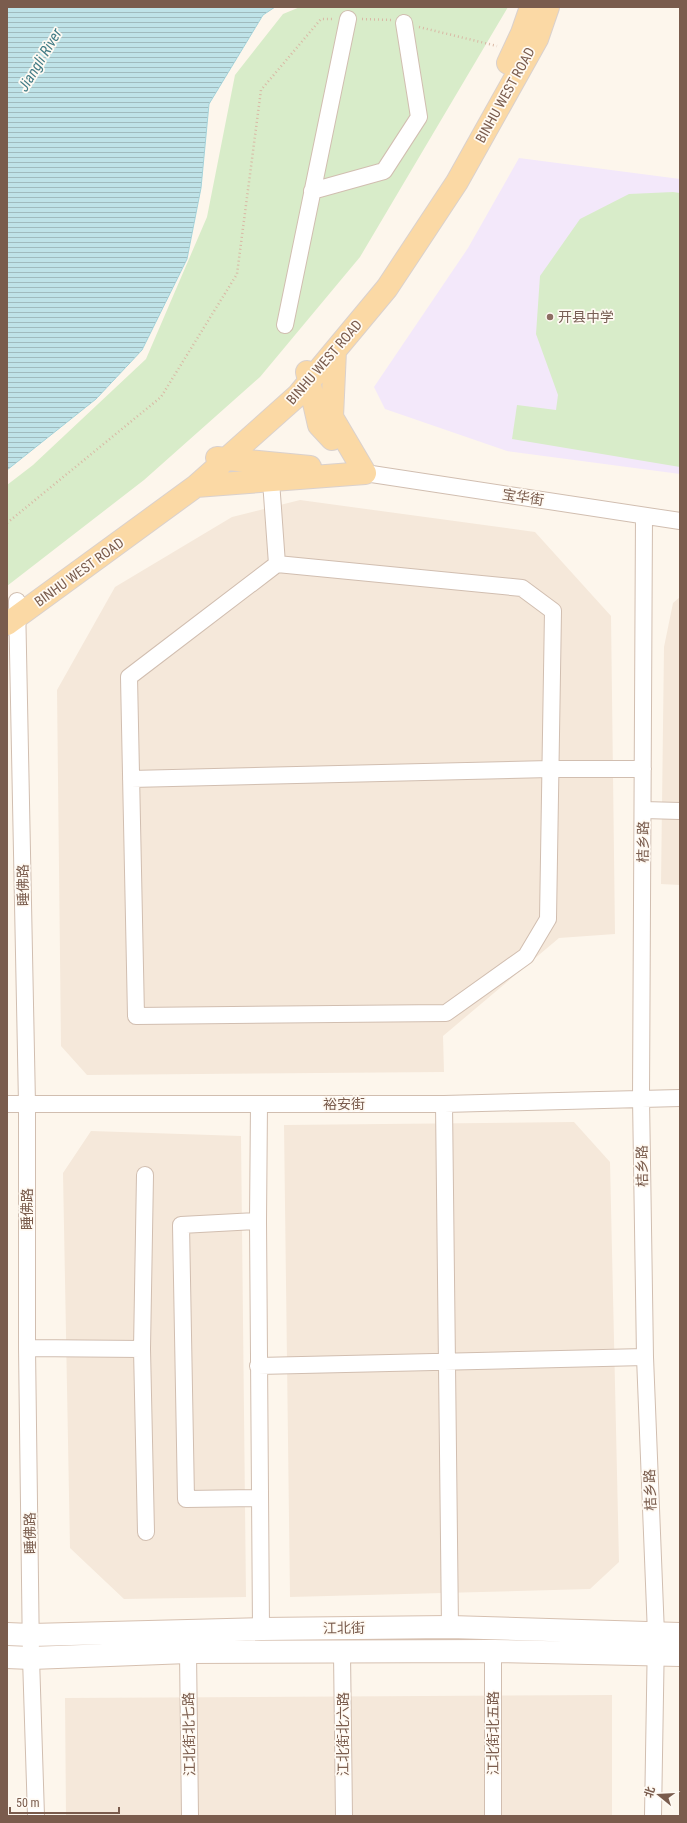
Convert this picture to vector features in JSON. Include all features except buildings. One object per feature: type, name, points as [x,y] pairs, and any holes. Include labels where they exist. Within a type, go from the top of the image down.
[{"type":"main road","points":[[524,41],[531,7]]},
{"type":"main road","points":[[524,41],[548,7]]},
{"type":"main road","name":"BINHU WEST ROAD","points":[[308,375],[335,351],[387,288],[457,182],[524,41]]},
{"type":"main road","name":"BINHU WEST ROAD","points":[[12,613],[189,477],[219,458],[298,396],[308,375],[378,281],[447,176],[496,87],[524,41]]},
{"type":"main road","points":[[335,351],[332,417],[365,473]]},
{"type":"main road","points":[[308,375],[319,425],[365,473]]},
{"type":"main road","points":[[219,458],[365,473]]},
{"type":"main road","name":"BINHU WEST ROAD","points":[[12,613],[196,486],[219,458]]},
{"type":"main road","points":[[196,486],[365,473]]},
{"type":"main road","name":"江北街","points":[[7,1634],[32,1635],[261,1629],[450,1627],[655,1644],[680,1655]]},
{"type":"main road","name":"江北街","points":[[7,1657],[31,1658],[188,1652],[342,1653],[493,1651],[655,1644],[680,1634]]},
{"type":"street","points":[[285,325],[348,19]]},
{"type":"street","points":[[312,191],[384,171],[419,117],[404,23]]},
{"type":"street","name":"宝华街","points":[[365,473],[680,521]]},
{"type":"street","points":[[272,481],[277,564]]},
{"type":"street","name":"桔乡路","points":[[644,516],[644,810],[641,1098],[645,1357],[655,1644],[653,1816]]},
{"type":"street","points":[[277,564],[522,588],[553,611],[548,919],[526,956],[446,1013],[136,1016],[129,677],[277,564]]},
{"type":"street","name":"睡佛路","points":[[12,613],[27,1104],[27,1348],[32,1635],[31,1658],[36,1816]]},
{"type":"street","points":[[131,780],[550,769],[643,769]]},
{"type":"street","points":[[644,810],[680,810]]},
{"type":"street","name":"裕安街","points":[[7,1104],[444,1104],[680,1098]]},
{"type":"street","points":[[259,1104],[258,1366],[261,1629]]},
{"type":"street","points":[[444,1104],[450,1627]]},
{"type":"street","points":[[145,1175],[142,1349],[146,1532]]},
{"type":"street","points":[[258,1221],[181,1225],[186,1499],[259,1498]]},
{"type":"street","points":[[27,1348],[142,1349]]},
{"type":"street","points":[[258,1366],[645,1357]]},
{"type":"street","name":"江北街北五路","points":[[493,1651],[493,1816]]},
{"type":"street","name":"江北街北七路","points":[[188,1652],[190,1816]]},
{"type":"street","name":"江北街北六路","points":[[342,1653],[344,1816]]},
{"type":"path","points":[[7,523],[161,396],[237,274],[261,90],[321,19],[391,20],[524,41]]},
{"type":"shaded area","name":"开县中学","points":[[519,158],[680,179],[680,474],[507,451],[385,409],[374,387],[468,248]]},
{"type":"shaded area","points":[[300,500],[535,532],[611,616],[615,934],[559,938],[443,1036],[444,1072],[87,1075],[61,1046],[57,690],[115,587],[232,517]]},
{"type":"shaded area","points":[[680,597],[680,885],[661,884],[664,647],[673,603]]},
{"type":"shaded area","points":[[574,1122],[610,1162],[619,1562],[590,1589],[290,1597],[284,1125]]},
{"type":"shaded area","points":[[91,1131],[241,1136],[246,1597],[124,1599],[70,1548],[63,1173]]},
{"type":"shaded area","points":[[612,1695],[612,1816],[66,1816],[65,1698]]},
{"type":"green space","points":[[300,7],[508,7],[360,257],[260,377],[144,480],[7,586],[7,485],[33,465],[146,359],[207,217],[235,75],[283,14]]},
{"type":"green space","points":[[680,193],[680,467],[512,439],[517,405],[556,410],[558,395],[536,334],[540,276],[580,219],[629,194]]},
{"type":"water","name":"Jiangli River","points":[[7,7],[275,7],[263,15],[209,104],[201,188],[187,259],[142,350],[96,399],[7,470]]},
{"type":"place","name":"开县中学","points":[[550,317]]}]
